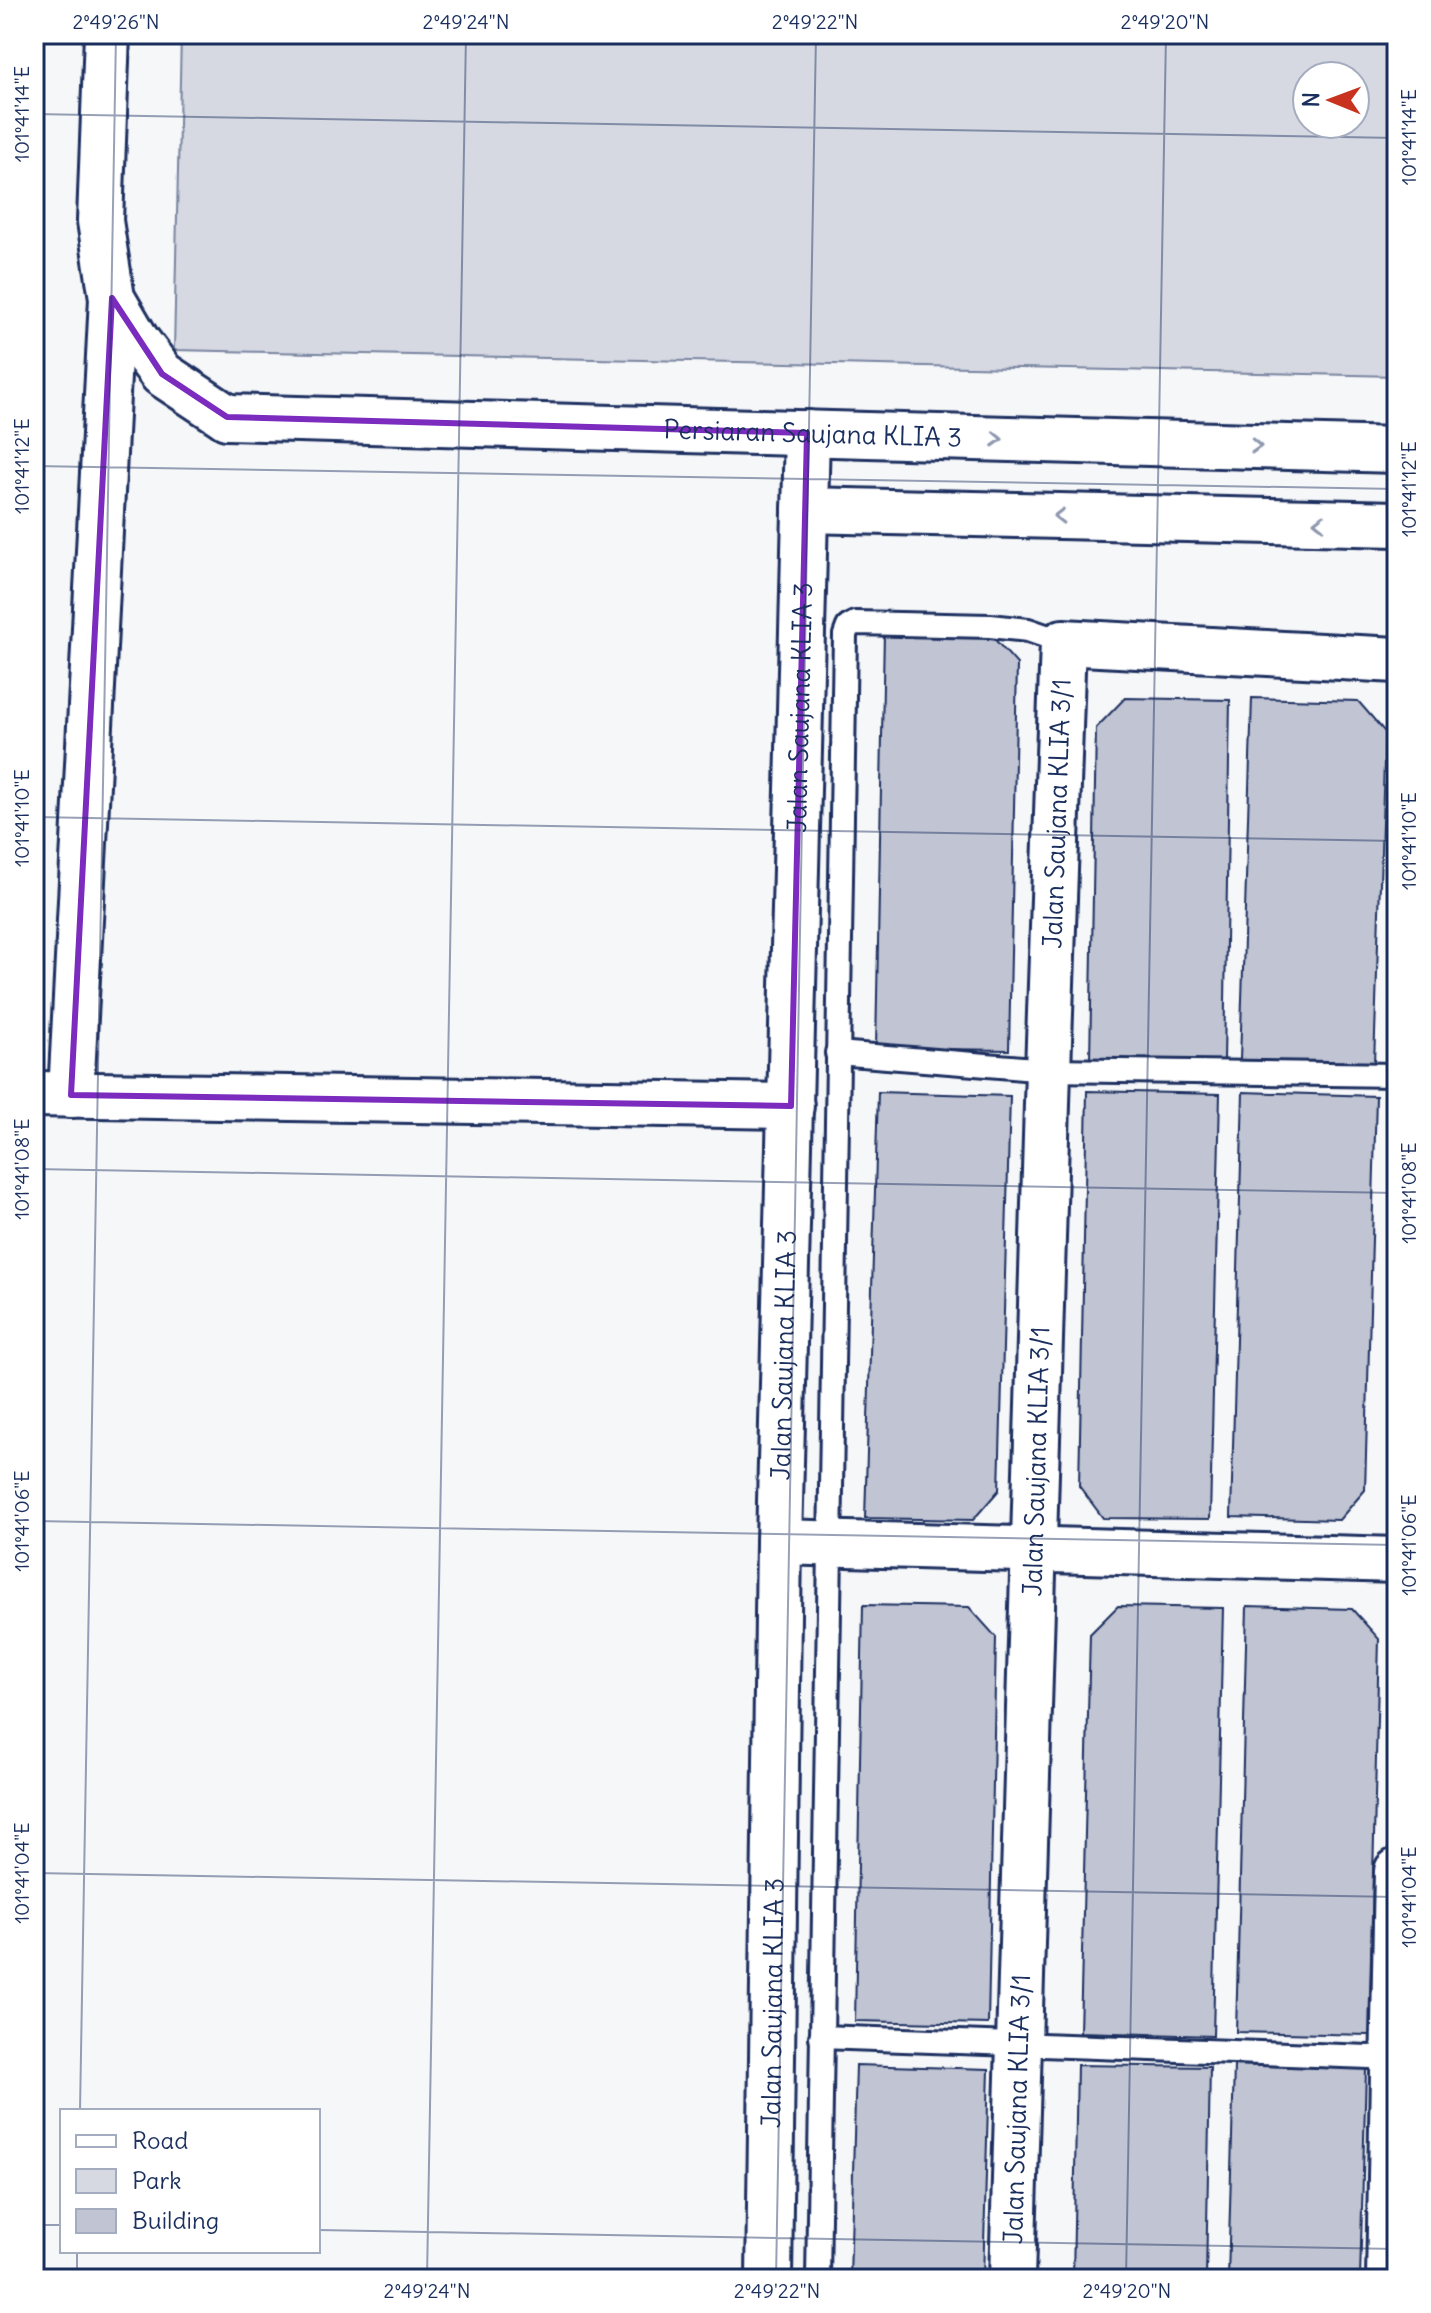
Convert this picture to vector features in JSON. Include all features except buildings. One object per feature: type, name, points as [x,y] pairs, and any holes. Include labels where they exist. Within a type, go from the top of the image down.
[{"type":"street","points":[[107,34],[100,221],[112,298],[53,1094],[791,1106]]},
{"type":"street","name":"Persiaran Saujana KLIA 3","points":[[112,298],[137,341],[162,374],[227,417],[1397,450]]},
{"type":"street","name":"Jalan Saujana KLIA 3","points":[[769,2279],[779,1542],[807,433]]},
{"type":"street","points":[[805,510],[1397,524]]},
{"type":"street","points":[[1063,642],[1397,660]]},
{"type":"street","name":"Jalan Saujana KLIA 3/1","points":[[1012,2279],[1063,642]]},
{"type":"street","points":[[779,1542],[1397,1560]]},
{"type":"street","points":[[1389,2279],[1397,1871]]},
{"type":"lane","points":[[818,2279],[837,1053],[848,627],[855,623],[990,626],[1028,630],[1063,642]]},
{"type":"lane","points":[[837,1053],[1048,1070],[1397,1075]]},
{"type":"lane","points":[[821,2037],[1395,2058]]},
{"type":"highlighted area","points":[[112,298],[162,374],[227,417],[807,433],[791,1106],[71,1095]]},
{"type":"green space","points":[[181,34],[1397,34],[1397,376],[174,350]]}]
